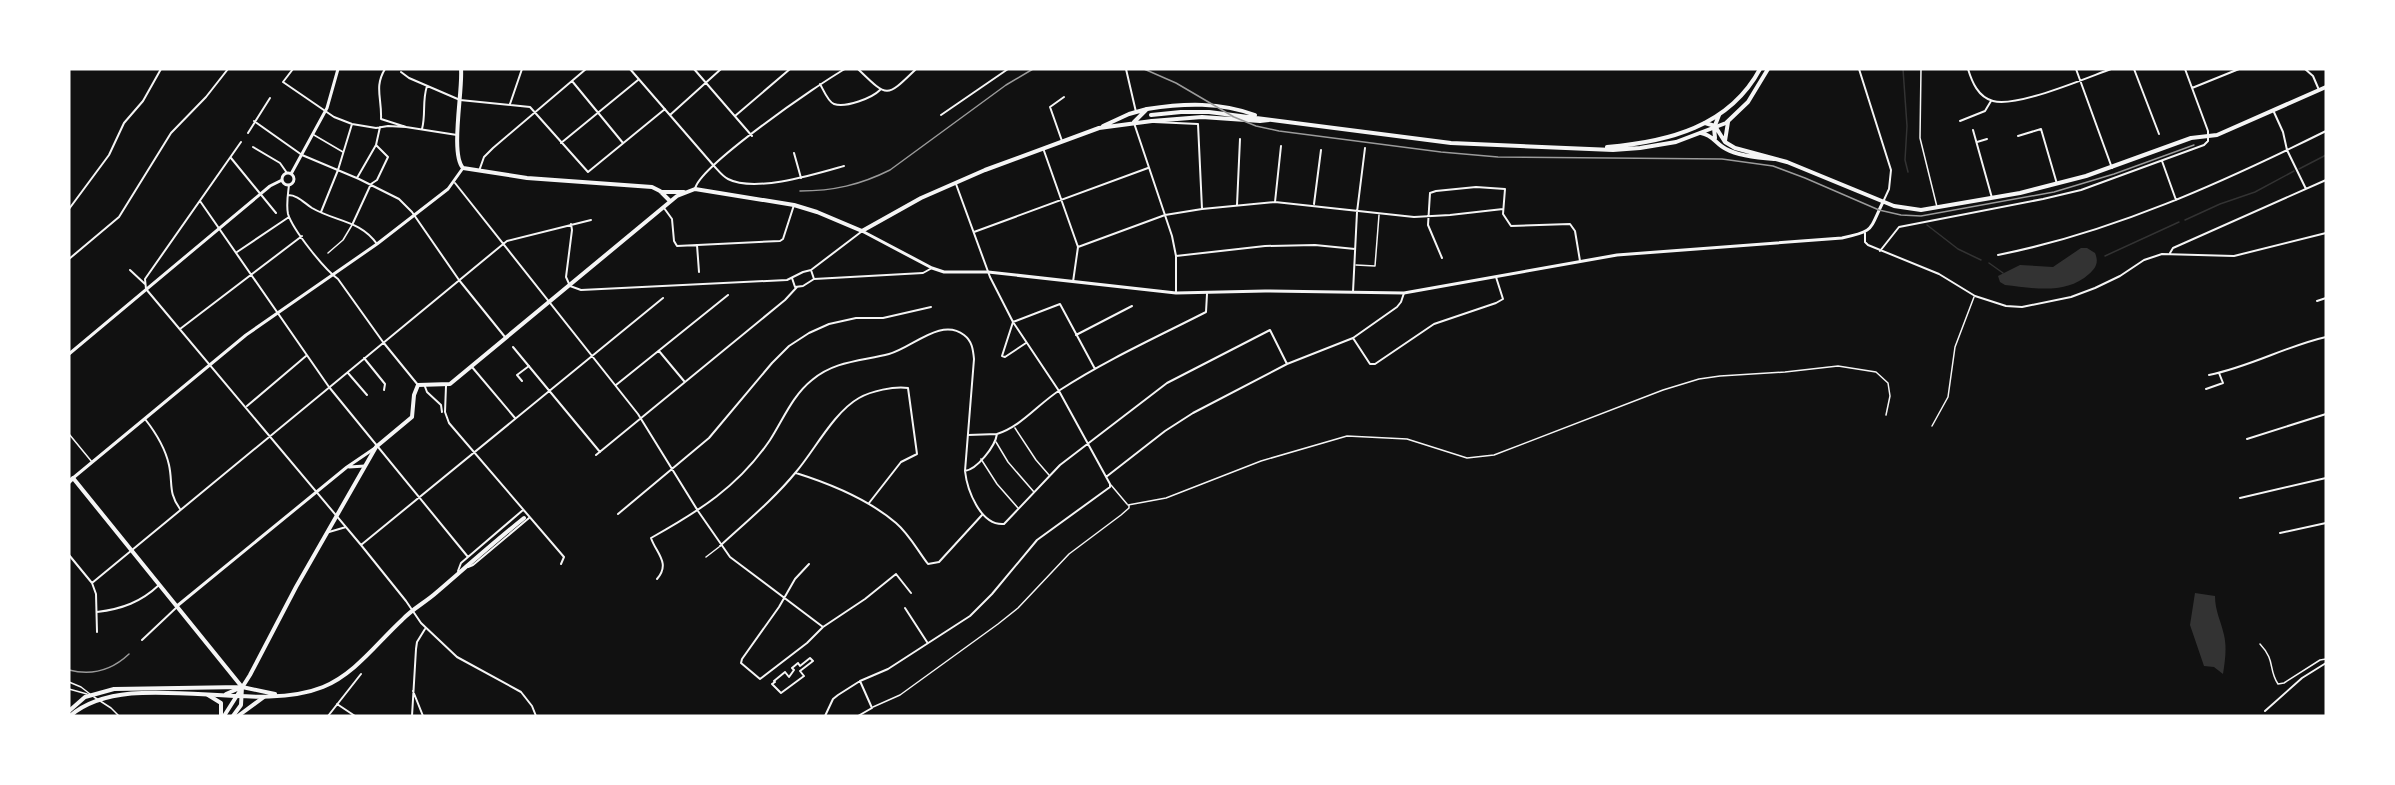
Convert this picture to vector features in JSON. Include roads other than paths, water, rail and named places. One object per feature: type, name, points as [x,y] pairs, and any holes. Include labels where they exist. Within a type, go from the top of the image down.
[{"type":"main road","points":[[461,69],[458,135],[459,161],[463,168],[541,180],[652,187],[670,201]]},
{"type":"main road","points":[[1594,148],[1667,139],[1704,123],[1719,115],[1744,94],[1760,69]]},
{"type":"main road","points":[[1099,128],[1196,112],[1272,119],[1416,139],[1504,146],[1613,150],[1651,147],[1701,133],[1729,120],[1748,102],[1768,69]]},
{"type":"main road","points":[[1704,123],[1715,127],[1725,142],[1735,148],[1780,159],[1883,202],[1910,209],[1937,208],[2057,184],[2112,168],[2191,138],[2212,138],[2326,87]]},
{"type":"main road","points":[[222,716],[242,687],[376,447],[412,417],[418,385],[446,386],[507,339],[670,201],[684,192],[695,189],[794,206],[817,212],[862,231],[903,207],[955,182],[1136,112],[1174,106],[1212,105],[1236,108],[1262,118]]},
{"type":"main road","points":[[1132,121],[1147,109]]},
{"type":"main road","points":[[1136,112],[1138,117],[1145,121]]},
{"type":"main road","points":[[1132,121],[1136,112]]},
{"type":"main road","points":[[1715,139],[1715,127],[1719,115]]},
{"type":"main road","points":[[1122,117],[1132,121]]},
{"type":"main road","points":[[1152,118],[1202,117],[1260,121],[1272,119]]},
{"type":"main road","points":[[1725,142],[1729,120]]},
{"type":"main road","points":[[1701,133],[1715,139],[1723,148],[1732,152],[1780,159]]},
{"type":"main road","points":[[660,191],[684,192]]},
{"type":"main road","points":[[71,480],[132,549],[242,687],[241,705],[233,716]]},
{"type":"main road","points":[[70,716],[99,699],[139,693],[266,696],[312,691],[336,681],[349,672],[413,611],[524,518]]},
{"type":"main road","points":[[210,695],[214,691],[212,687]]},
{"type":"main road","points":[[224,695],[242,687]]},
{"type":"main road","points":[[69,711],[78,702],[91,695],[120,689],[242,687],[279,694]]},
{"type":"main road","points":[[210,695],[221,704],[222,716]]},
{"type":"main road","points":[[238,716],[266,696]]},
{"type":"street","points":[[69,209],[109,155],[124,123],[143,101],[161,69]]},
{"type":"street","points":[[69,259],[119,217],[171,134],[216,86],[228,69]]},
{"type":"street","points":[[292,69],[283,82],[326,111],[352,124],[406,127],[458,135]]},
{"type":"street","points":[[69,354],[275,182],[289,174],[326,111],[338,69]]},
{"type":"street","points":[[385,69],[377,85],[382,104],[381,119],[406,127]]},
{"type":"street","points":[[510,104],[522,69]]},
{"type":"street","points":[[479,171],[488,153],[586,69]]},
{"type":"street","points":[[630,69],[714,166],[729,179],[748,183],[801,178],[844,166]]},
{"type":"street","points":[[694,69],[752,136]]},
{"type":"street","points":[[670,115],[722,69]]},
{"type":"street","points":[[735,116],[789,69]]},
{"type":"street","points":[[695,189],[698,180],[714,166],[820,84],[845,69]]},
{"type":"street","points":[[858,69],[880,90],[888,92],[916,69]]},
{"type":"street","points":[[941,115],[1008,69]]},
{"type":"street","points":[[1126,69],[1136,112]]},
{"type":"street","points":[[571,224],[566,278],[570,286],[581,290],[782,281],[798,273],[811,270],[862,231],[932,268],[951,273],[988,272],[1176,293],[1265,291],[1404,293],[1580,261],[1652,251],[1820,241],[1865,233],[1873,225],[1883,202],[1890,185],[1891,170],[1859,69]]},
{"type":"street","points":[[1968,69],[1972,83],[1979,92],[1992,101],[2019,100],[2111,69]]},
{"type":"street","points":[[2076,69],[2112,168]]},
{"type":"street","points":[[2134,69],[2159,134]]},
{"type":"street","points":[[1880,250],[1899,227],[2058,196],[2111,180],[2204,145],[2212,138],[2185,69]]},
{"type":"street","points":[[2192,88],[2239,69]]},
{"type":"street","points":[[2305,69],[2313,76],[2319,90]]},
{"type":"street","points":[[401,72],[460,100],[530,107],[537,112],[588,172],[665,109]]},
{"type":"street","points":[[561,143],[639,79]]},
{"type":"street","points":[[572,81],[623,143]]},
{"type":"street","points":[[820,84],[834,104],[867,99],[880,90]]},
{"type":"street","points":[[422,129],[425,116],[423,100],[427,86]]},
{"type":"street","points":[[1062,141],[1050,106],[1064,97]]},
{"type":"street","points":[[248,133],[270,98]]},
{"type":"street","points":[[1960,121],[1981,114],[1992,101]]},
{"type":"street","points":[[2273,110],[2283,132],[2287,150],[2306,189]]},
{"type":"street","points":[[1152,118],[1156,123],[1198,124],[1202,209]]},
{"type":"street","points":[[254,121],[302,155],[371,184],[399,199],[415,216],[459,280],[507,339]]},
{"type":"street","points":[[1132,121],[1165,215],[1176,256],[1176,293]]},
{"type":"street","points":[[321,212],[338,170],[352,124]]},
{"type":"street","points":[[357,178],[376,145],[380,127]]},
{"type":"street","points":[[2018,136],[2041,129],[2057,184]]},
{"type":"street","points":[[1973,130],[1992,198]]},
{"type":"street","points":[[1998,255],[2094,231],[2176,200],[2326,131]]},
{"type":"street","points":[[1238,206],[1240,139]]},
{"type":"street","points":[[1977,142],[1987,139]]},
{"type":"street","points":[[241,142],[145,279],[146,289],[361,544],[426,628],[457,657],[521,692],[532,706],[536,716]]},
{"type":"street","points":[[353,224],[371,184],[377,180],[388,157],[376,145]]},
{"type":"street","points":[[1275,202],[1281,146]]},
{"type":"street","points":[[254,147],[280,163],[289,174],[293,181],[289,185],[289,217],[418,385]]},
{"type":"street","points":[[1043,148],[1078,247],[1073,282]]},
{"type":"street","points":[[1353,292],[1357,212],[1365,148]]},
{"type":"street","points":[[1314,204],[1321,150]]},
{"type":"street","points":[[794,153],[801,178]]},
{"type":"street","points":[[231,158],[276,213]]},
{"type":"street","points":[[2162,161],[2176,200]]},
{"type":"street","points":[[71,480],[246,335],[415,216],[454,183],[463,168]]},
{"type":"street","points":[[974,232],[1148,168]]},
{"type":"street","points":[[282,180],[289,185]]},
{"type":"street","points":[[2170,253],[2173,248],[2326,180]]},
{"type":"street","points":[[825,716],[833,699],[860,681],[888,669],[970,616],[992,594],[1037,540],[1110,487],[1059,391],[1013,322],[988,272],[955,182]]},
{"type":"street","points":[[454,183],[641,419],[720,546],[739,566],[824,627]]},
{"type":"street","points":[[1442,258],[1428,225],[1430,193],[1451,188],[1502,188],[1506,192],[1503,209],[1508,223],[1515,227],[1570,224],[1575,231],[1580,261]]},
{"type":"street","points":[[288,195],[295,196],[321,212],[368,232],[377,244]]},
{"type":"street","points":[[200,201],[329,387],[468,557]]},
{"type":"street","points":[[1078,247],[1165,215],[1275,202],[1314,204],[1357,212],[1428,216],[1503,209]]},
{"type":"street","points":[[663,207],[672,219],[675,245],[780,241],[783,239],[794,206]]},
{"type":"street","points":[[237,252],[289,217]]},
{"type":"street","points":[[92,583],[503,244],[591,220]]},
{"type":"street","points":[[1865,233],[1865,242],[1939,273],[1975,296],[2000,305],[2022,307],[2071,297],[2115,279],[2144,260],[2170,253],[2234,256],[2326,232]]},
{"type":"street","points":[[180,329],[302,236]]},
{"type":"street","points":[[698,244],[699,272]]},
{"type":"street","points":[[1176,256],[1265,246],[1315,245],[1355,249]]},
{"type":"street","points":[[596,455],[785,300],[796,287],[803,286],[814,279],[923,273],[932,268]]},
{"type":"street","points":[[130,270],[145,284]]},
{"type":"street","points":[[811,270],[814,279]]},
{"type":"street","points":[[1353,338],[1370,364],[1376,364],[1434,324],[1503,299],[1496,277]]},
{"type":"street","points":[[792,278],[796,287]]},
{"type":"street","points":[[1106,477],[1187,416],[1287,364],[1353,338],[1397,307],[1404,298],[1404,293]]},
{"type":"street","points":[[968,435],[997,434],[1014,427],[1059,391],[1095,369],[1206,312],[1207,294]]},
{"type":"street","points":[[616,385],[728,295]]},
{"type":"street","points":[[2317,301],[2326,297]]},
{"type":"street","points":[[361,544],[663,298]]},
{"type":"street","points":[[1026,343],[1005,357],[1002,356],[1013,322],[1060,304],[1095,369]]},
{"type":"street","points":[[1076,335],[1132,306]]},
{"type":"street","points":[[618,514],[709,438],[789,346],[829,324],[856,318],[883,318],[931,307]]},
{"type":"street","points":[[657,579],[662,571],[662,557],[651,538],[724,493],[746,471],[770,440],[797,395],[810,381],[826,370],[843,363],[891,354],[935,332],[949,328],[959,331],[969,339],[973,349],[965,471],[967,485],[983,514],[997,525],[1004,524],[1050,476],[1087,444],[1167,383],[1270,330],[1287,364]]},
{"type":"street","points":[[2210,375],[2326,337]]},
{"type":"street","points":[[513,347],[600,452]]},
{"type":"street","points":[[659,351],[684,381]]},
{"type":"street","points":[[247,406],[307,355]]},
{"type":"street","points":[[364,358],[385,384],[384,390]]},
{"type":"street","points":[[522,381],[517,375],[529,366]]},
{"type":"street","points":[[472,367],[514,418]]},
{"type":"street","points":[[348,372],[367,395]]},
{"type":"street","points":[[2206,389],[2223,383],[2219,373]]},
{"type":"street","points":[[424,384],[428,394],[439,403],[442,412]]},
{"type":"street","points":[[446,386],[446,416],[449,423],[564,557],[561,564]]},
{"type":"street","points":[[720,546],[796,473],[840,416],[858,398],[884,390],[908,388],[917,453],[901,462],[869,503]]},
{"type":"street","points":[[2247,439],[2326,414]]},
{"type":"street","points":[[145,419],[162,444],[169,466],[171,494],[180,509]]},
{"type":"street","points":[[965,471],[972,469],[981,459],[996,441],[997,434]]},
{"type":"street","points":[[142,640],[177,606],[347,467],[376,447]]},
{"type":"street","points":[[347,467],[365,466]]},
{"type":"street","points":[[796,473],[817,479],[869,503],[898,524],[928,564],[939,562],[983,514]]},
{"type":"street","points":[[2240,498],[2326,478]]},
{"type":"street","points":[[457,576],[461,563],[523,510]]},
{"type":"street","points":[[466,567],[473,565],[530,517]]},
{"type":"street","points":[[2280,532],[2326,523]]},
{"type":"street","points":[[327,533],[346,527]]},
{"type":"street","points":[[69,555],[92,583],[96,594],[97,632]]},
{"type":"street","points":[[809,564],[783,597],[779,607],[742,659],[741,663],[760,679],[824,627],[896,574],[911,593]]},
{"type":"street","points":[[97,612],[117,609],[143,599],[160,584]]},
{"type":"street","points":[[905,608],[927,642]]},
{"type":"street","points":[[412,716],[417,642],[426,628]]},
{"type":"street","points":[[810,658],[813,661],[800,671],[804,676],[781,693],[777,690],[772,684],[785,672],[789,677],[794,670],[792,668],[798,663],[800,666],[810,658]]},
{"type":"street","points":[[2265,711],[2302,678],[2326,661]]},
{"type":"street","points":[[328,716],[361,674]]},
{"type":"street","points":[[858,716],[872,708],[860,681]]},
{"type":"street","points":[[414,691],[423,716]]},
{"type":"street","points":[[337,704],[356,716]]},
{"type":"lane","points":[[1921,69],[1920,138],[1937,208]]},
{"type":"lane","points":[[313,135],[344,152]]},
{"type":"lane","points":[[1355,265],[1375,266],[1379,214]]},
{"type":"lane","points":[[327,253],[343,240],[353,224]]},
{"type":"lane","points":[[1932,426],[1948,397],[1955,347],[1975,296]]},
{"type":"lane","points":[[1128,505],[1166,498],[1261,461],[1338,437],[1356,435],[1407,439],[1467,458],[1480,458],[1508,451],[1663,390],[1699,379],[1838,366],[1876,372],[1888,383],[1890,392],[1886,416]]},
{"type":"lane","points":[[1014,427],[1028,450],[1050,476]]},
{"type":"lane","points":[[69,434],[92,463]]},
{"type":"lane","points":[[996,441],[1008,462],[1034,492]]},
{"type":"lane","points":[[981,459],[997,484],[1019,508]]},
{"type":"lane","points":[[1110,484],[1128,505]]},
{"type":"lane","points":[[872,708],[908,690],[1018,608],[1069,554],[1129,508],[1128,505]]},
{"type":"lane","points":[[706,557],[720,546]]},
{"type":"lane","points":[[2260,644],[2270,655],[2278,684],[2284,683],[2320,660],[2326,661]]},
{"type":"lane","points":[[69,682],[99,699],[119,716]]},
{"type":"lane","points":[[69,689],[91,695]]},
{"type":"lane","points":[[78,693],[81,698],[78,702]]},
{"type":"waterway","points":[[1903,69],[1907,126],[1905,160],[1908,172]]},
{"type":"waterway","points":[[2299,169],[2326,155]]},
{"type":"waterway","points":[[2185,220],[2220,204],[2255,192],[2294,171]]},
{"type":"waterway","points":[[2105,256],[2179,222]]},
{"type":"waterway","points":[[1927,225],[1958,249],[1981,260]]},
{"type":"waterway","points":[[1989,263],[2003,273]]},
{"type":"tram line","points":[[800,191],[846,186],[868,180],[890,170],[1006,85],[1033,69]]},
{"type":"tram line","points":[[1144,69],[1176,83],[1234,117],[1256,126],[1279,131],[1498,157],[1722,159],[1773,166],[1879,210],[1901,215],[1921,216],[2054,192],[2114,174],[2194,145]]},
{"type":"tram line","points":[[69,670],[94,672],[109,668],[129,654]]}]
